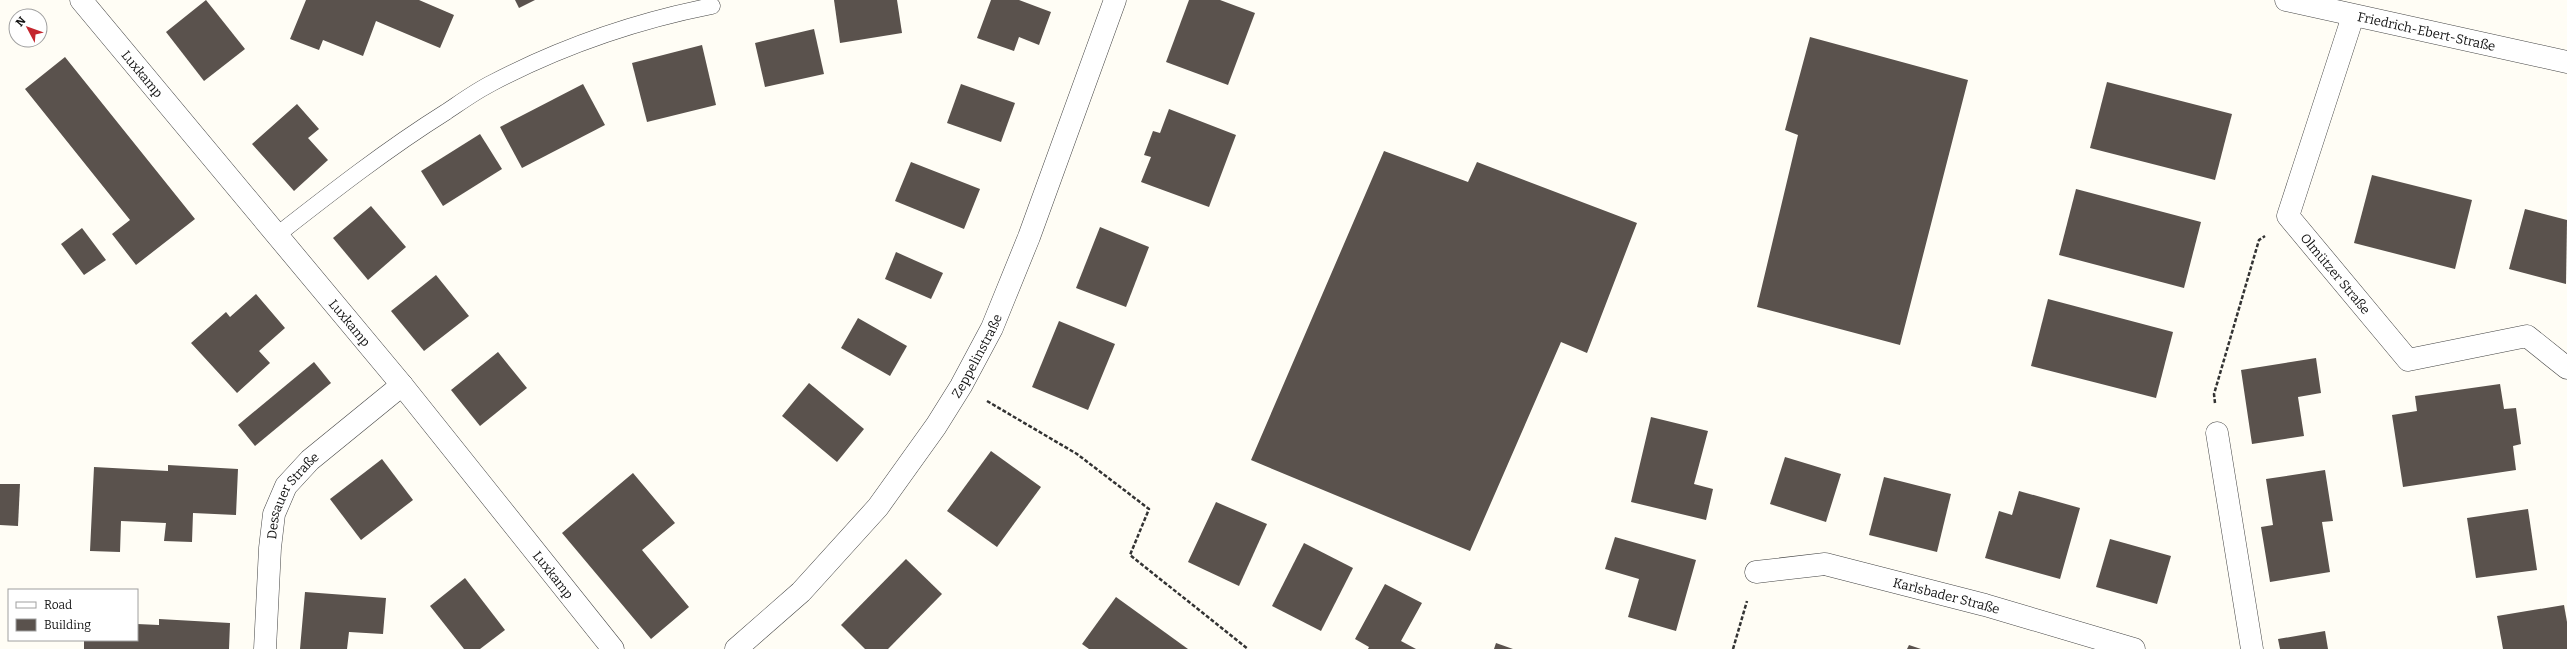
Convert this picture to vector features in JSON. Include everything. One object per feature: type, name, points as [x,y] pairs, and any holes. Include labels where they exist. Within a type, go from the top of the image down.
[{"type":"street","name":"Luxkamp","points":[[81,0],[402,385],[613,649]]},
{"type":"street","name":"Zeppelinstraße","points":[[736,649],[801,592],[878,508],[936,426],[961,386],[992,328],[1029,237],[1114,0]]},
{"type":"street","name":"Friedrich-Ebert-Straße","points":[[2286,0],[2567,62]]},
{"type":"street","points":[[2288,216],[2353,16]]},
{"type":"street","name":"Olmützer Straße","points":[[2288,216],[2408,360],[2527,336],[2567,368]]},
{"type":"street","name":"Dessauer Straße","points":[[265,649],[270,548],[274,514],[286,486],[310,460],[402,385]]},
{"type":"street","points":[[2217,433],[2252,649]]},
{"type":"street","name":"Karlsbader Straße","points":[[1756,572],[1825,564],[1985,605],[2134,649]]},
{"type":"lane","points":[[277,235],[351,176],[421,128],[492,83],[583,42],[681,12],[712,6]]},
{"type":"path","points":[[2217,433],[2214,394],[2259,240],[2288,216]]},
{"type":"path","points":[[961,386],[1078,454],[1149,509],[1130,555],[1248,649]]},
{"type":"path","points":[[1732,649],[1756,572]]},
{"type":"building","points":[[206,0],[245,49],[204,81],[166,32]]},
{"type":"building","points":[[306,0],[419,0],[454,15],[440,48],[376,21],[363,56],[323,40],[319,50],[290,39]]},
{"type":"building","points":[[515,0],[535,0],[519,8]]},
{"type":"building","points":[[834,0],[897,0],[902,33],[840,43]]},
{"type":"building","points":[[991,0],[1019,0],[1051,12],[1039,45],[1019,37],[1014,51],[977,38]]},
{"type":"building","points":[[1189,0],[1220,0],[1255,13],[1228,85],[1166,62]]},
{"type":"building","points":[[814,29],[824,74],[765,87],[755,43]]},
{"type":"building","points":[[1810,37],[1968,80],[1900,345],[1757,307],[1798,135],[1785,130]]},
{"type":"building","points":[[702,45],[716,105],[647,122],[632,63]]},
{"type":"building","points":[[65,57],[195,219],[136,265],[112,234],[130,220],[25,89]]},
{"type":"building","points":[[2107,82],[2232,114],[2215,180],[2090,148]]},
{"type":"building","points":[[583,84],[605,125],[522,168],[500,127]]},
{"type":"building","points":[[961,84],[1015,103],[1001,142],[947,123]]},
{"type":"building","points":[[297,104],[319,129],[308,138],[328,160],[294,191],[252,144]]},
{"type":"building","points":[[1169,109],[1236,135],[1209,207],[1141,182],[1151,157],[1144,155],[1153,131],[1160,133]]},
{"type":"building","points":[[480,134],[502,169],[443,206],[421,171]]},
{"type":"building","points":[[1384,151],[1468,182],[1477,162],[1637,223],[1587,353],[1561,342],[1470,551],[1251,460]]},
{"type":"building","points":[[911,162],[980,189],[964,229],[895,201]]},
{"type":"building","points":[[2372,175],[2472,200],[2455,269],[2354,243]]},
{"type":"building","points":[[2076,189],[2201,222],[2184,288],[2059,255]]},
{"type":"building","points":[[371,206],[406,247],[368,280],[333,238]]},
{"type":"building","points":[[2525,209],[2567,220],[2566,284],[2509,269]]},
{"type":"building","points":[[1100,227],[1149,247],[1126,307],[1076,288]]},
{"type":"building","points":[[82,228],[106,260],[84,275],[61,244]]},
{"type":"building","points":[[896,252],[943,273],[931,299],[885,279]]},
{"type":"building","points":[[436,275],[469,316],[424,351],[391,311]]},
{"type":"building","points":[[256,294],[285,328],[259,351],[270,363],[237,393],[191,343],[226,312],[230,317]]},
{"type":"building","points":[[2048,299],[2173,332],[2156,398],[2031,366]]},
{"type":"building","points":[[858,318],[907,346],[890,376],[841,348]]},
{"type":"building","points":[[1059,321],[1115,344],[1088,410],[1032,387]]},
{"type":"building","points":[[498,352],[527,388],[480,426],[451,390]]},
{"type":"building","points":[[2316,358],[2321,393],[2298,397],[2304,436],[2252,444],[2241,370]]},
{"type":"building","points":[[314,362],[331,383],[255,446],[238,425]]},
{"type":"building","points":[[809,383],[864,429],[837,462],[782,416]]},
{"type":"building","points":[[2500,384],[2504,409],[2516,408],[2521,444],[2513,446],[2516,470],[2403,487],[2392,415],[2417,411],[2415,396]]},
{"type":"building","points":[[1651,417],[1708,431],[1694,484],[1713,489],[1706,520],[1631,502]]},
{"type":"building","points":[[991,451],[1041,487],[997,547],[947,511]]},
{"type":"building","points":[[1785,457],[1841,474],[1826,522],[1770,504]]},
{"type":"building","points":[[382,459],[413,500],[361,540],[330,499]]},
{"type":"building","points":[[168,465],[238,469],[236,515],[193,513],[192,542],[164,541],[166,523],[121,521],[120,552],[90,551],[94,467],[168,471]]},
{"type":"building","points":[[2325,470],[2333,521],[2322,522],[2330,572],[2270,582],[2261,527],[2273,525],[2266,479]]},
{"type":"building","points":[[633,473],[675,523],[642,550],[689,607],[651,639],[562,533]]},
{"type":"building","points":[[1884,477],[1951,494],[1937,552],[1869,535]]},
{"type":"building","points":[[0,484],[20,484],[18,526],[0,525]]},
{"type":"building","points":[[2019,491],[2080,508],[2060,579],[1985,558],[1999,511],[2012,515]]},
{"type":"building","points":[[1216,502],[1267,524],[1239,586],[1188,562]]},
{"type":"building","points":[[2528,509],[2537,570],[2476,578],[2467,518]]},
{"type":"building","points":[[1615,537],[1696,560],[1676,631],[1628,617],[1639,579],[1605,569]]},
{"type":"building","points":[[2110,539],[2171,556],[2157,604],[2096,587]]},
{"type":"building","points":[[1304,543],[1353,568],[1321,631],[1272,606]]},
{"type":"building","points":[[906,559],[942,594],[888,649],[865,649],[841,625]]},
{"type":"building","points":[[465,578],[505,630],[480,649],[464,649],[430,606]]},
{"type":"building","points":[[1385,584],[1422,603],[1401,641],[1416,649],[1368,649],[1369,647],[1355,639]]},
{"type":"building","points":[[305,592],[386,598],[383,634],[349,632],[347,649],[300,649]]},
{"type":"building","points":[[1116,597],[1188,649],[1089,649],[1082,644]]},
{"type":"building","points":[[2564,605],[2567,622],[2567,649],[2503,649],[2497,616]]},
{"type":"building","points":[[159,619],[230,623],[229,649],[84,649],[84,641],[138,641],[138,624],[159,625]]},
{"type":"building","points":[[2325,631],[2328,649],[2280,649],[2278,639]]},
{"type":"building","points":[[1496,643],[1513,649],[1494,649]]},
{"type":"building","points":[[1909,645],[1921,649],[1907,649]]}]
